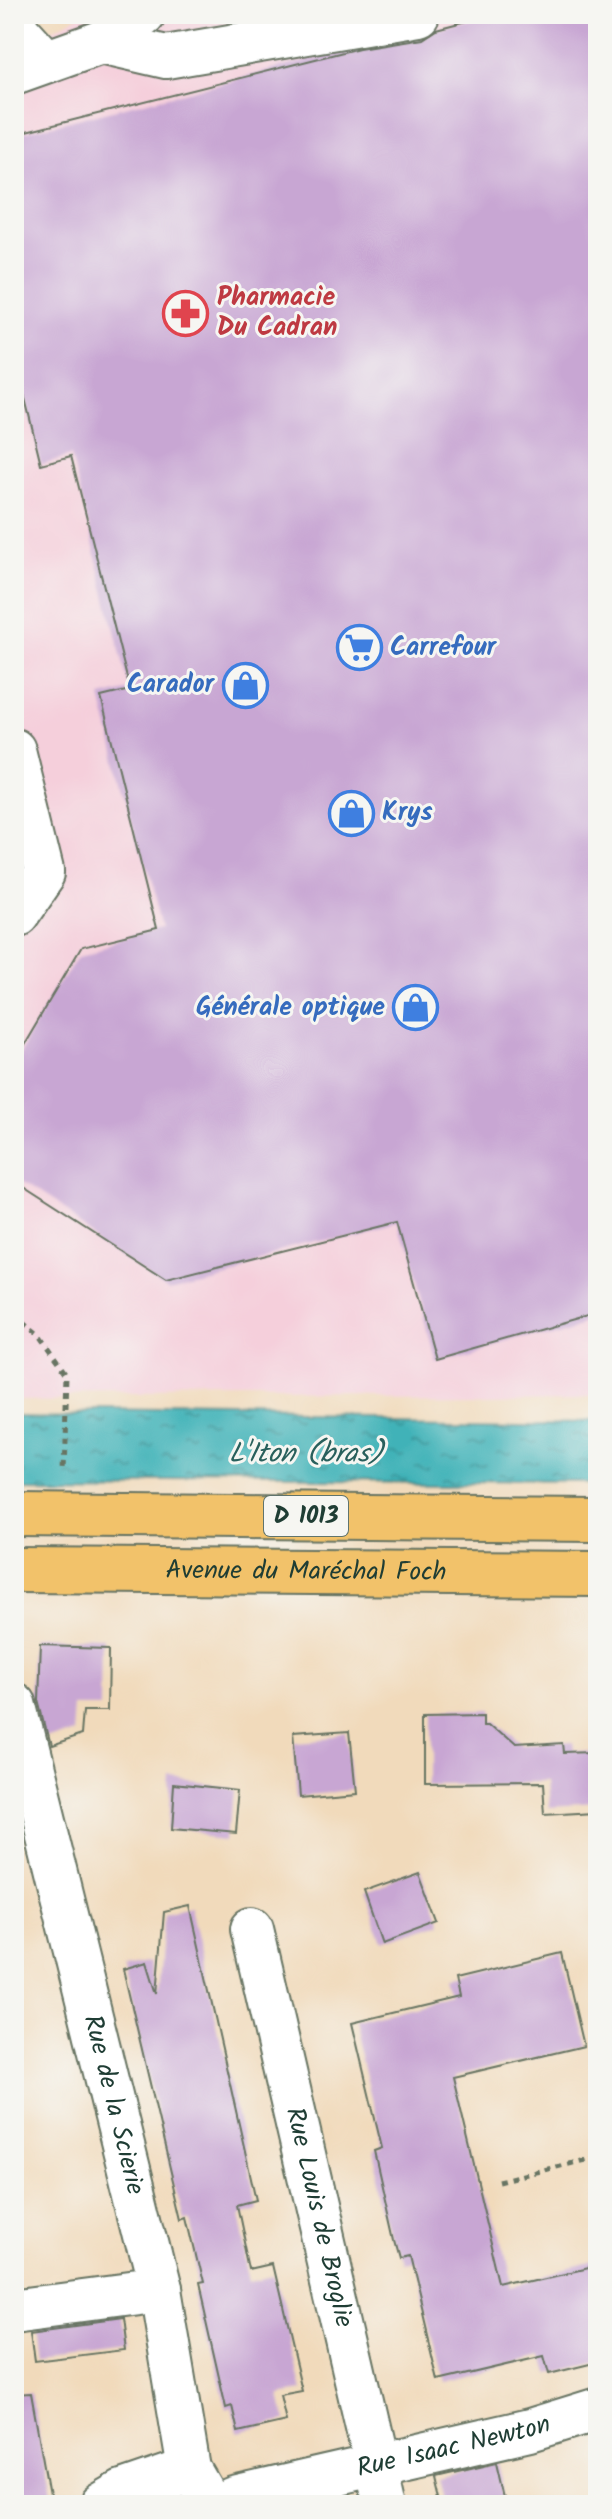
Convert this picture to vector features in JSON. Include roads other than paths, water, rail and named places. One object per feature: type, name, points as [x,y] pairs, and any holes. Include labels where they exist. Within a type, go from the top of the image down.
[{"type":"main road","name":"Avenue du Maréchal Foch","points":[[14,1514],[598,1519]]},
{"type":"main road","name":"Avenue du Maréchal Foch","points":[[14,1570],[598,1574]]},
{"type":"street","points":[[30,67],[41,14]]},
{"type":"street","points":[[30,67],[101,42],[144,14]]},
{"type":"street","points":[[101,42],[166,57],[418,14]]},
{"type":"street","points":[[14,26],[30,67]]},
{"type":"street","points":[[14,750],[44,872],[14,915]]},
{"type":"street","name":"Rue de la Scierie","points":[[14,1705],[159,2290],[189,2469],[210,2505]]},
{"type":"street","name":"Rue Louis de Broglie","points":[[252,1929],[380,2485]]},
{"type":"street","points":[[14,2309],[159,2290]]},
{"type":"street","name":"Rue Isaac Newton","points":[[217,2505],[234,2498],[380,2485],[530,2430],[598,2409]]},
{"type":"street","points":[[100,2505],[122,2492],[189,2469]]},
{"type":"water","name":"L'Iton (bras)","points":[[14,1413],[598,1421],[598,1484],[14,1480]]},
{"type":"place","name":"Pharmacie Du Cadran","points":[[186,313]]},
{"type":"place","name":"Carrefour","points":[[359,648]]},
{"type":"place","name":"Carador","points":[[245,685]]},
{"type":"place","name":"Krys","points":[[351,813]]},
{"type":"place","name":"Générale optique","points":[[416,1008]]}]
